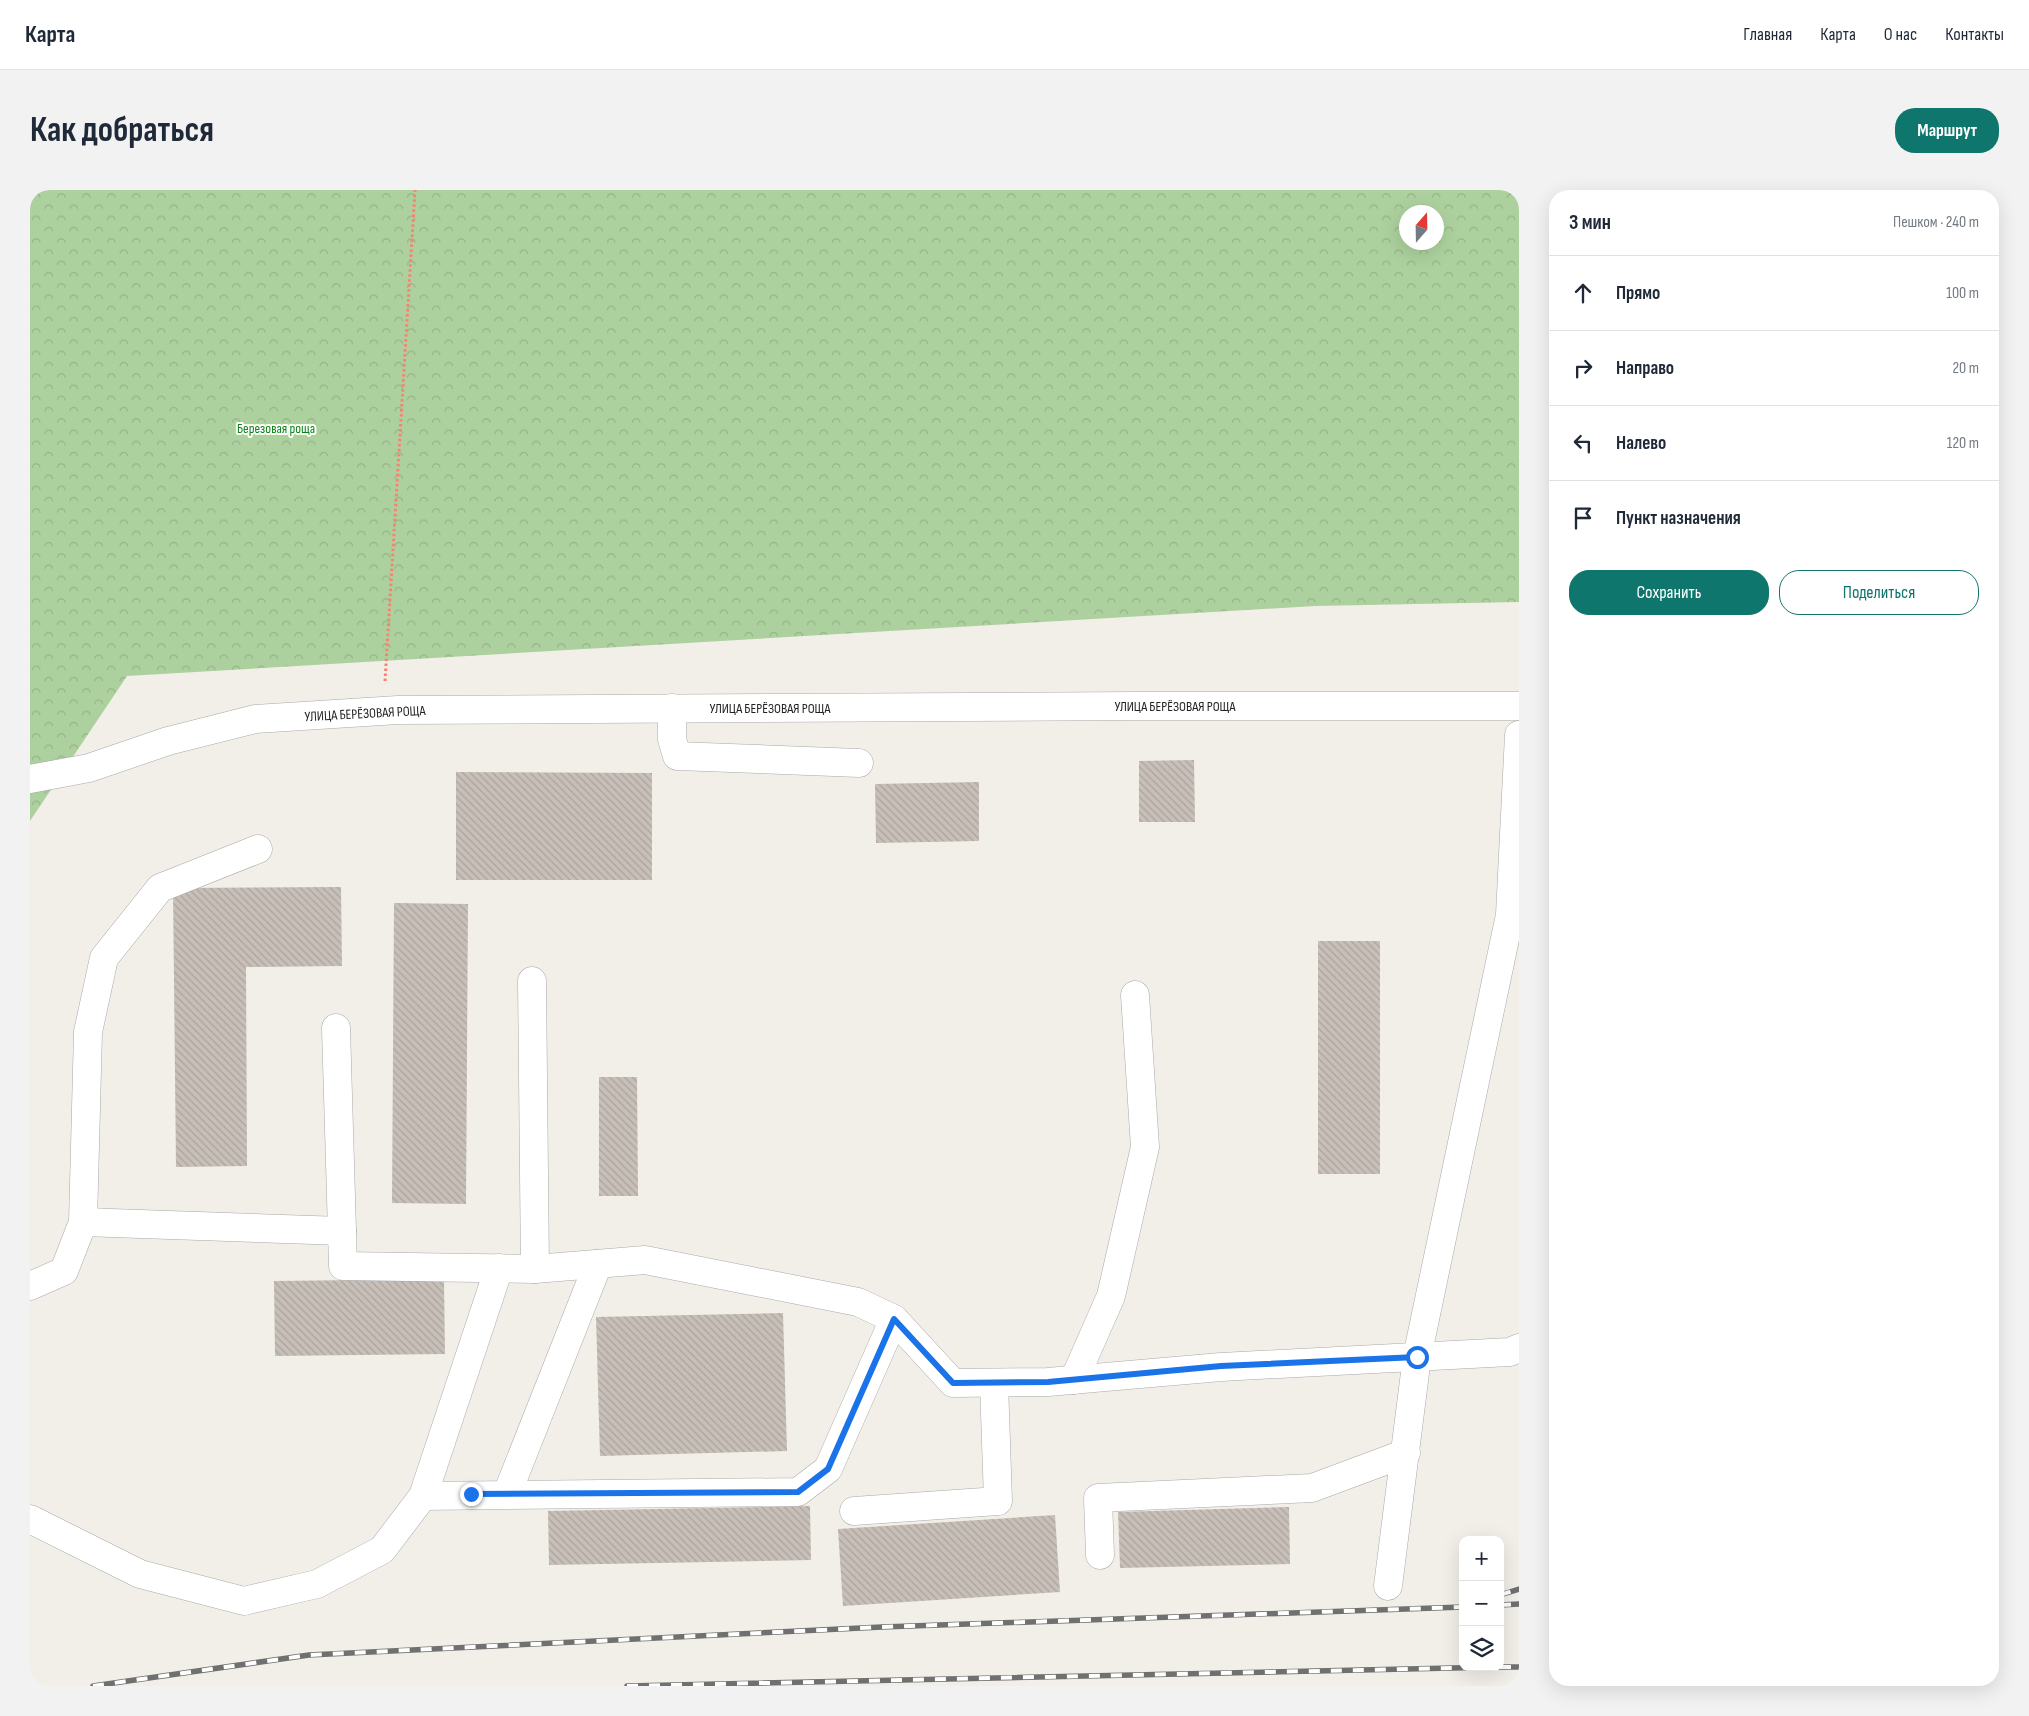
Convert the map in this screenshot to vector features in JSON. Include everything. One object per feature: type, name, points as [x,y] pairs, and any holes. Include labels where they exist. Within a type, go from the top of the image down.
[{"type":"street","name":"УЛИЦА БЕРЁЗОВАЯ РОЩА","points":[[30,779],[89,768],[168,742],[255,719],[384,710],[1519,706]]},
{"type":"street","points":[[672,708],[672,739],[678,756],[859,763]]},
{"type":"street","points":[[1388,1586],[1417,1357],[1515,915],[1519,735]]},
{"type":"street","points":[[30,1286],[64,1271],[83,1222],[88,1032],[104,958],[160,888],[258,849]]},
{"type":"street","points":[[532,981],[535,1269]]},
{"type":"street","points":[[1074,1380],[1111,1296],[1145,1147],[1135,995]]},
{"type":"street","points":[[336,1028],[343,1266],[535,1269],[645,1260],[858,1302],[894,1319],[953,1383],[1074,1380],[1221,1366],[1510,1352],[1519,1348]]},
{"type":"street","points":[[83,1222],[342,1231]]},
{"type":"street","points":[[507,1494],[598,1264]]},
{"type":"street","points":[[30,1519],[140,1574],[244,1602],[317,1584],[382,1550],[423,1496],[499,1268]]},
{"type":"street","points":[[423,1496],[798,1492],[828,1469],[894,1319]]},
{"type":"street","points":[[854,1511],[998,1501],[994,1383]]},
{"type":"street","points":[[1100,1555],[1098,1498],[1312,1488],[1406,1453]]},
{"type":"path","points":[[384,710],[414,190]]},
{"type":"green space","name":"Березовая роща","points":[[30,190],[1519,190],[1519,602],[1315,606],[127,676],[30,821]]},
{"type":"building","points":[[1194,760],[1195,822],[1139,822],[1139,761]]},
{"type":"building","points":[[456,772],[652,773],[652,880],[456,880]]},
{"type":"building","points":[[979,782],[979,841],[876,843],[875,784]]},
{"type":"building","points":[[341,887],[342,966],[246,967],[247,1166],[176,1167],[173,888]]},
{"type":"building","points":[[394,903],[468,904],[466,1204],[392,1203]]},
{"type":"building","points":[[1318,941],[1380,941],[1380,1174],[1318,1174]]},
{"type":"building","points":[[599,1077],[637,1077],[638,1196],[599,1196]]},
{"type":"building","points":[[444,1279],[445,1354],[275,1356],[274,1281]]},
{"type":"building","points":[[783,1313],[787,1451],[600,1456],[596,1317]]},
{"type":"building","points":[[810,1506],[811,1560],[549,1565],[548,1511]]},
{"type":"building","points":[[1289,1507],[1290,1564],[1120,1568],[1118,1512]]},
{"type":"building","points":[[1055,1515],[1060,1592],[843,1606],[838,1529]]},
{"type":"railway","points":[[1504,1594],[1519,1589]]},
{"type":"railway","points":[[1504,1605],[1519,1604]]},
{"type":"railway","points":[[93,1686],[309,1655],[882,1627],[1459,1607]]},
{"type":"railway","points":[[1504,1667],[1519,1667]]},
{"type":"railway","points":[[627,1686],[1459,1668]]},
{"type":"route","points":[[471,1494],[798,1492],[828,1469],[894,1319],[953,1383],[1048,1382],[1221,1366],[1417,1357]]}]
